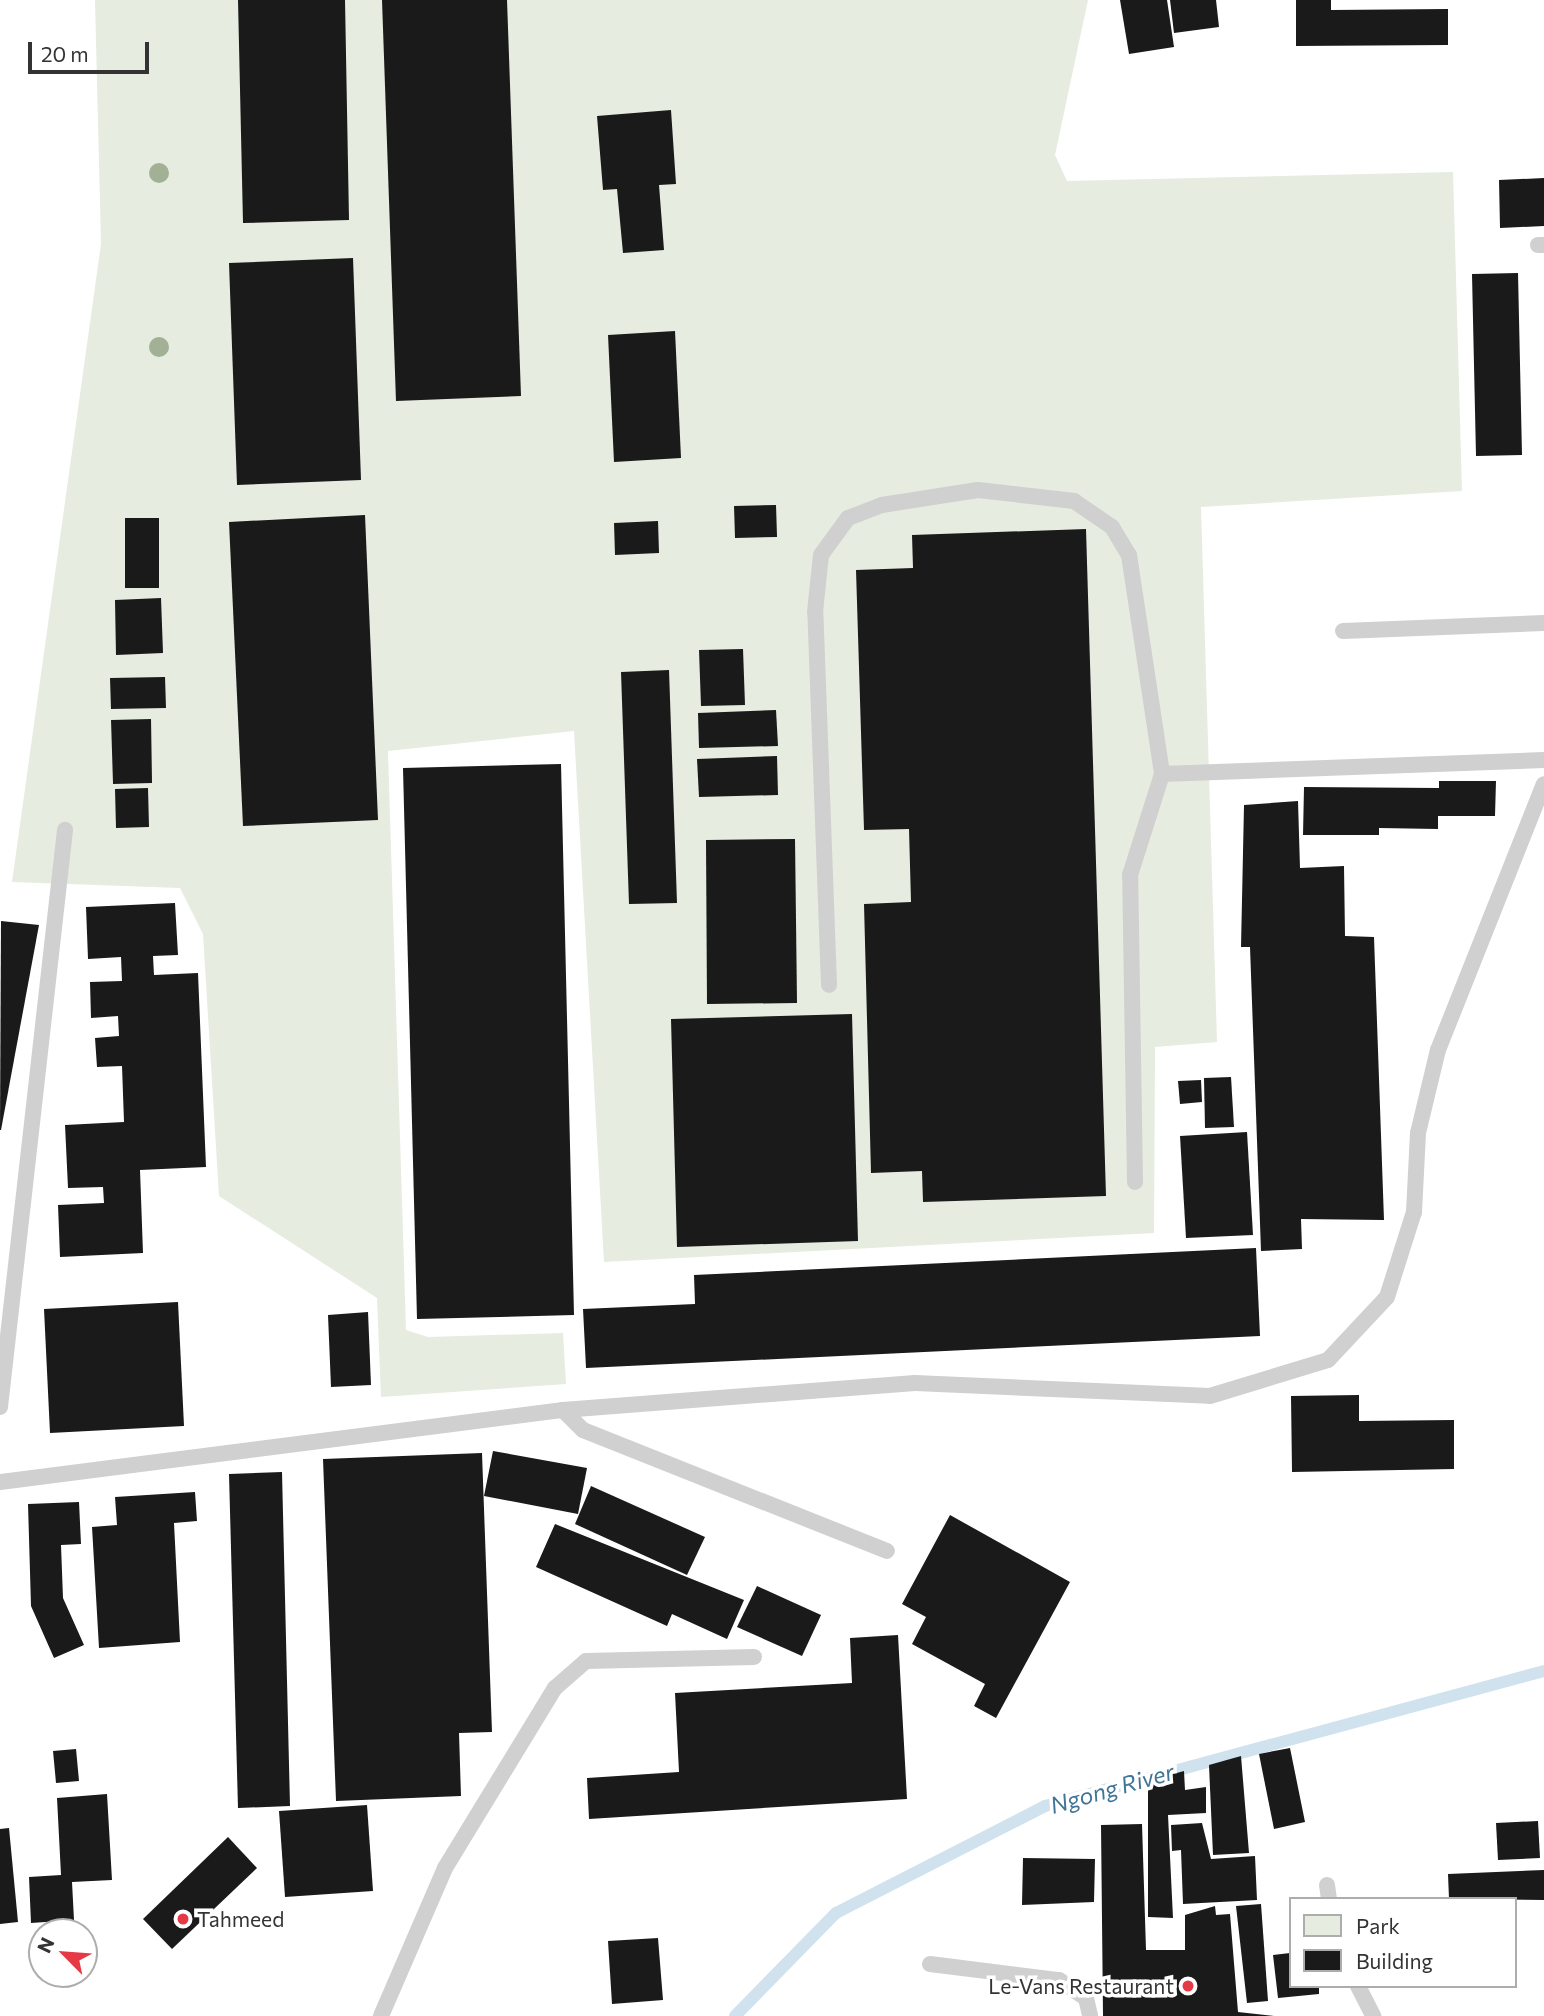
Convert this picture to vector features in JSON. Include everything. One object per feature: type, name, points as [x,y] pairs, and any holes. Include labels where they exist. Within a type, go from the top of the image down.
[{"type":"lane","points":[[830,985],[815,612],[821,555],[848,518],[882,505],[978,490],[1074,501],[1112,527],[1129,555],[1162,774],[1130,875],[1135,1182]]},
{"type":"lane","points":[[1343,631],[1544,623]]},
{"type":"lane","points":[[1162,774],[1544,760]]},
{"type":"lane","points":[[0,1482],[562,1410],[915,1383],[1210,1396],[1328,1360],[1387,1297],[1414,1212],[1418,1133],[1438,1051],[1544,784]]},
{"type":"lane","points":[[0,1407],[65,830]]},
{"type":"lane","points":[[562,1410],[583,1430],[887,1551]]},
{"type":"lane","points":[[381,2016],[445,1868],[555,1688],[586,1661],[754,1657]]},
{"type":"lane","points":[[930,1964],[1059,1980],[1086,1998],[1090,2016]]},
{"type":"lane","points":[[1359,1988],[1373,2016]]},
{"type":"green space","points":[[95,0],[1088,0],[1055,155],[1067,181],[1453,172],[1462,491],[1201,507],[1217,1042],[1155,1047],[1154,1233],[604,1262],[574,731],[388,751],[406,1330],[428,1337],[563,1333],[566,1384],[381,1397],[377,1298],[219,1196],[203,934],[180,888],[12,882],[101,244]]},
{"type":"building","points":[[238,0],[345,0],[349,220],[243,223]]},
{"type":"building","points":[[382,0],[507,0],[521,396],[396,401]]},
{"type":"building","points":[[1120,0],[1167,0],[1174,47],[1129,54]]},
{"type":"building","points":[[1170,0],[1216,0],[1219,27],[1174,33]]},
{"type":"building","points":[[1296,0],[1331,0],[1331,10],[1448,9],[1448,45],[1296,46]]},
{"type":"building","points":[[671,110],[676,184],[659,185],[664,250],[623,253],[617,189],[603,190],[597,116]]},
{"type":"building","points":[[1544,178],[1544,226],[1500,228],[1499,180]]},
{"type":"building","points":[[353,258],[361,480],[237,485],[229,263]]},
{"type":"building","points":[[1518,273],[1522,455],[1476,456],[1472,274]]},
{"type":"building","points":[[675,331],[681,458],[614,462],[608,335]]},
{"type":"building","points":[[776,505],[777,537],[735,538],[734,506]]},
{"type":"building","points":[[365,515],[378,820],[243,826],[229,522]]},
{"type":"building","points":[[125,518],[159,518],[159,588],[125,588]]},
{"type":"building","points":[[658,521],[659,553],[615,555],[614,523]]},
{"type":"building","points":[[1086,529],[1106,1196],[923,1202],[922,1171],[871,1173],[864,904],[911,902],[909,829],[864,830],[856,570],[913,568],[912,535]]},
{"type":"building","points":[[161,598],[163,653],[116,655],[115,600]]},
{"type":"building","points":[[743,649],[745,705],[701,706],[699,650]]},
{"type":"building","points":[[669,670],[677,903],[629,904],[621,672]]},
{"type":"building","points":[[165,677],[166,708],[111,709],[110,678]]},
{"type":"building","points":[[776,710],[778,746],[699,748],[698,713]]},
{"type":"building","points":[[151,719],[152,783],[113,784],[111,720]]},
{"type":"building","points":[[777,756],[778,795],[699,797],[697,759]]},
{"type":"building","points":[[561,764],[574,1315],[417,1319],[403,768]]},
{"type":"building","points":[[1439,781],[1496,781],[1495,816],[1438,816],[1438,829],[1379,828],[1379,835],[1303,835],[1304,787],[1439,788]]},
{"type":"building","points":[[148,788],[149,827],[116,828],[115,789]]},
{"type":"building","points":[[1298,801],[1300,868],[1344,866],[1345,936],[1374,937],[1384,1220],[1301,1219],[1302,1249],[1261,1251],[1250,947],[1241,947],[1244,805]]},
{"type":"building","points":[[795,839],[797,1003],[707,1004],[706,840]]},
{"type":"building","points":[[175,903],[178,955],[153,956],[154,975],[198,973],[206,1167],[140,1170],[143,1253],[60,1257],[58,1205],[104,1203],[103,1187],[68,1188],[65,1125],[124,1122],[122,1066],[97,1067],[95,1038],[119,1036],[118,1016],[91,1018],[90,982],[122,981],[121,957],[88,959],[86,907]]},
{"type":"building","points":[[1,921],[39,925],[0,1130]]},
{"type":"building","points":[[852,1014],[858,1241],[677,1247],[671,1019]]},
{"type":"building","points":[[1231,1077],[1234,1127],[1205,1128],[1204,1078]]},
{"type":"building","points":[[1201,1080],[1202,1102],[1180,1104],[1178,1081]]},
{"type":"building","points":[[1247,1132],[1253,1235],[1186,1238],[1180,1136]]},
{"type":"building","points":[[1256,1248],[1260,1336],[586,1368],[583,1309],[695,1304],[694,1275]]},
{"type":"building","points":[[178,1302],[184,1426],[50,1433],[44,1309]]},
{"type":"building","points":[[368,1312],[371,1385],[331,1387],[328,1315]]},
{"type":"building","points":[[1359,1395],[1359,1421],[1454,1420],[1454,1469],[1292,1472],[1291,1396]]},
{"type":"building","points":[[493,1451],[587,1468],[578,1514],[484,1496]]},
{"type":"building","points":[[482,1453],[492,1732],[459,1733],[461,1796],[336,1801],[323,1459]]},
{"type":"building","points":[[282,1472],[290,1806],[238,1808],[229,1474]]},
{"type":"building","points":[[591,1486],[705,1537],[687,1575],[575,1524]]},
{"type":"building","points":[[195,1492],[197,1521],[174,1523],[180,1642],[99,1648],[92,1527],[117,1525],[115,1497]]},
{"type":"building","points":[[79,1502],[81,1544],[61,1545],[63,1598],[84,1645],[54,1658],[31,1606],[28,1504]]},
{"type":"building","points":[[950,1515],[1070,1582],[996,1718],[974,1706],[985,1684],[912,1644],[926,1617],[902,1604]]},
{"type":"building","points":[[555,1524],[744,1600],[727,1639],[672,1614],[667,1626],[536,1567]]},
{"type":"building","points":[[757,1586],[821,1615],[802,1656],[737,1627]]},
{"type":"building","points":[[898,1635],[907,1799],[589,1819],[587,1778],[679,1772],[675,1693],[852,1683],[850,1638]]},
{"type":"building","points":[[1290,1748],[1305,1822],[1274,1829],[1259,1754]]},
{"type":"building","points":[[76,1749],[79,1781],[56,1783],[53,1751]]},
{"type":"building","points":[[1241,1756],[1249,1853],[1213,1855],[1209,1765]]},
{"type":"building","points":[[1184,1771],[1185,1790],[1206,1787],[1206,1813],[1168,1815],[1173,1918],[1148,1917],[1148,1781]]},
{"type":"building","points":[[107,1794],[112,1880],[72,1882],[74,1918],[31,1918],[29,1877],[61,1875],[57,1798]]},
{"type":"building","points":[[367,1805],[373,1891],[285,1897],[279,1811]]},
{"type":"building","points":[[1538,1821],[1540,1858],[1498,1860],[1496,1823]]},
{"type":"building","points":[[1202,1823],[1211,1859],[1255,1856],[1257,1900],[1183,1904],[1181,1850],[1172,1851],[1171,1825]]},
{"type":"building","points":[[1142,1824],[1146,1950],[1185,1950],[1185,1915],[1215,1906],[1216,1915],[1230,1914],[1238,2012],[1274,2016],[1103,2016],[1101,1825]]},
{"type":"building","points":[[9,1828],[18,1922],[0,1924],[0,1829]]},
{"type":"building","points":[[228,1837],[257,1868],[172,1949],[143,1919]]},
{"type":"building","points":[[1023,1858],[1095,1859],[1094,1902],[1022,1905]]},
{"type":"building","points":[[1544,1870],[1544,1900],[1516,1900],[1516,1897],[1449,1897],[1448,1874]]},
{"type":"building","points":[[1261,1904],[1268,2001],[1247,2003],[1236,1906]]},
{"type":"building","points":[[658,1938],[663,2000],[612,2004],[608,1941]]},
{"type":"building","points":[[1288,1953],[1288,1988],[1319,1988],[1319,1994],[1278,1998],[1273,1955]]},
{"type":"waterway","name":"Ngong River","points":[[735,2016],[836,1913],[1045,1806],[1544,1671]]},
{"type":"place","name":"Tahmeed","points":[[183,1919]]},
{"type":"place","name":"Le-Vans Restaurant","points":[[1188,1986]]}]
